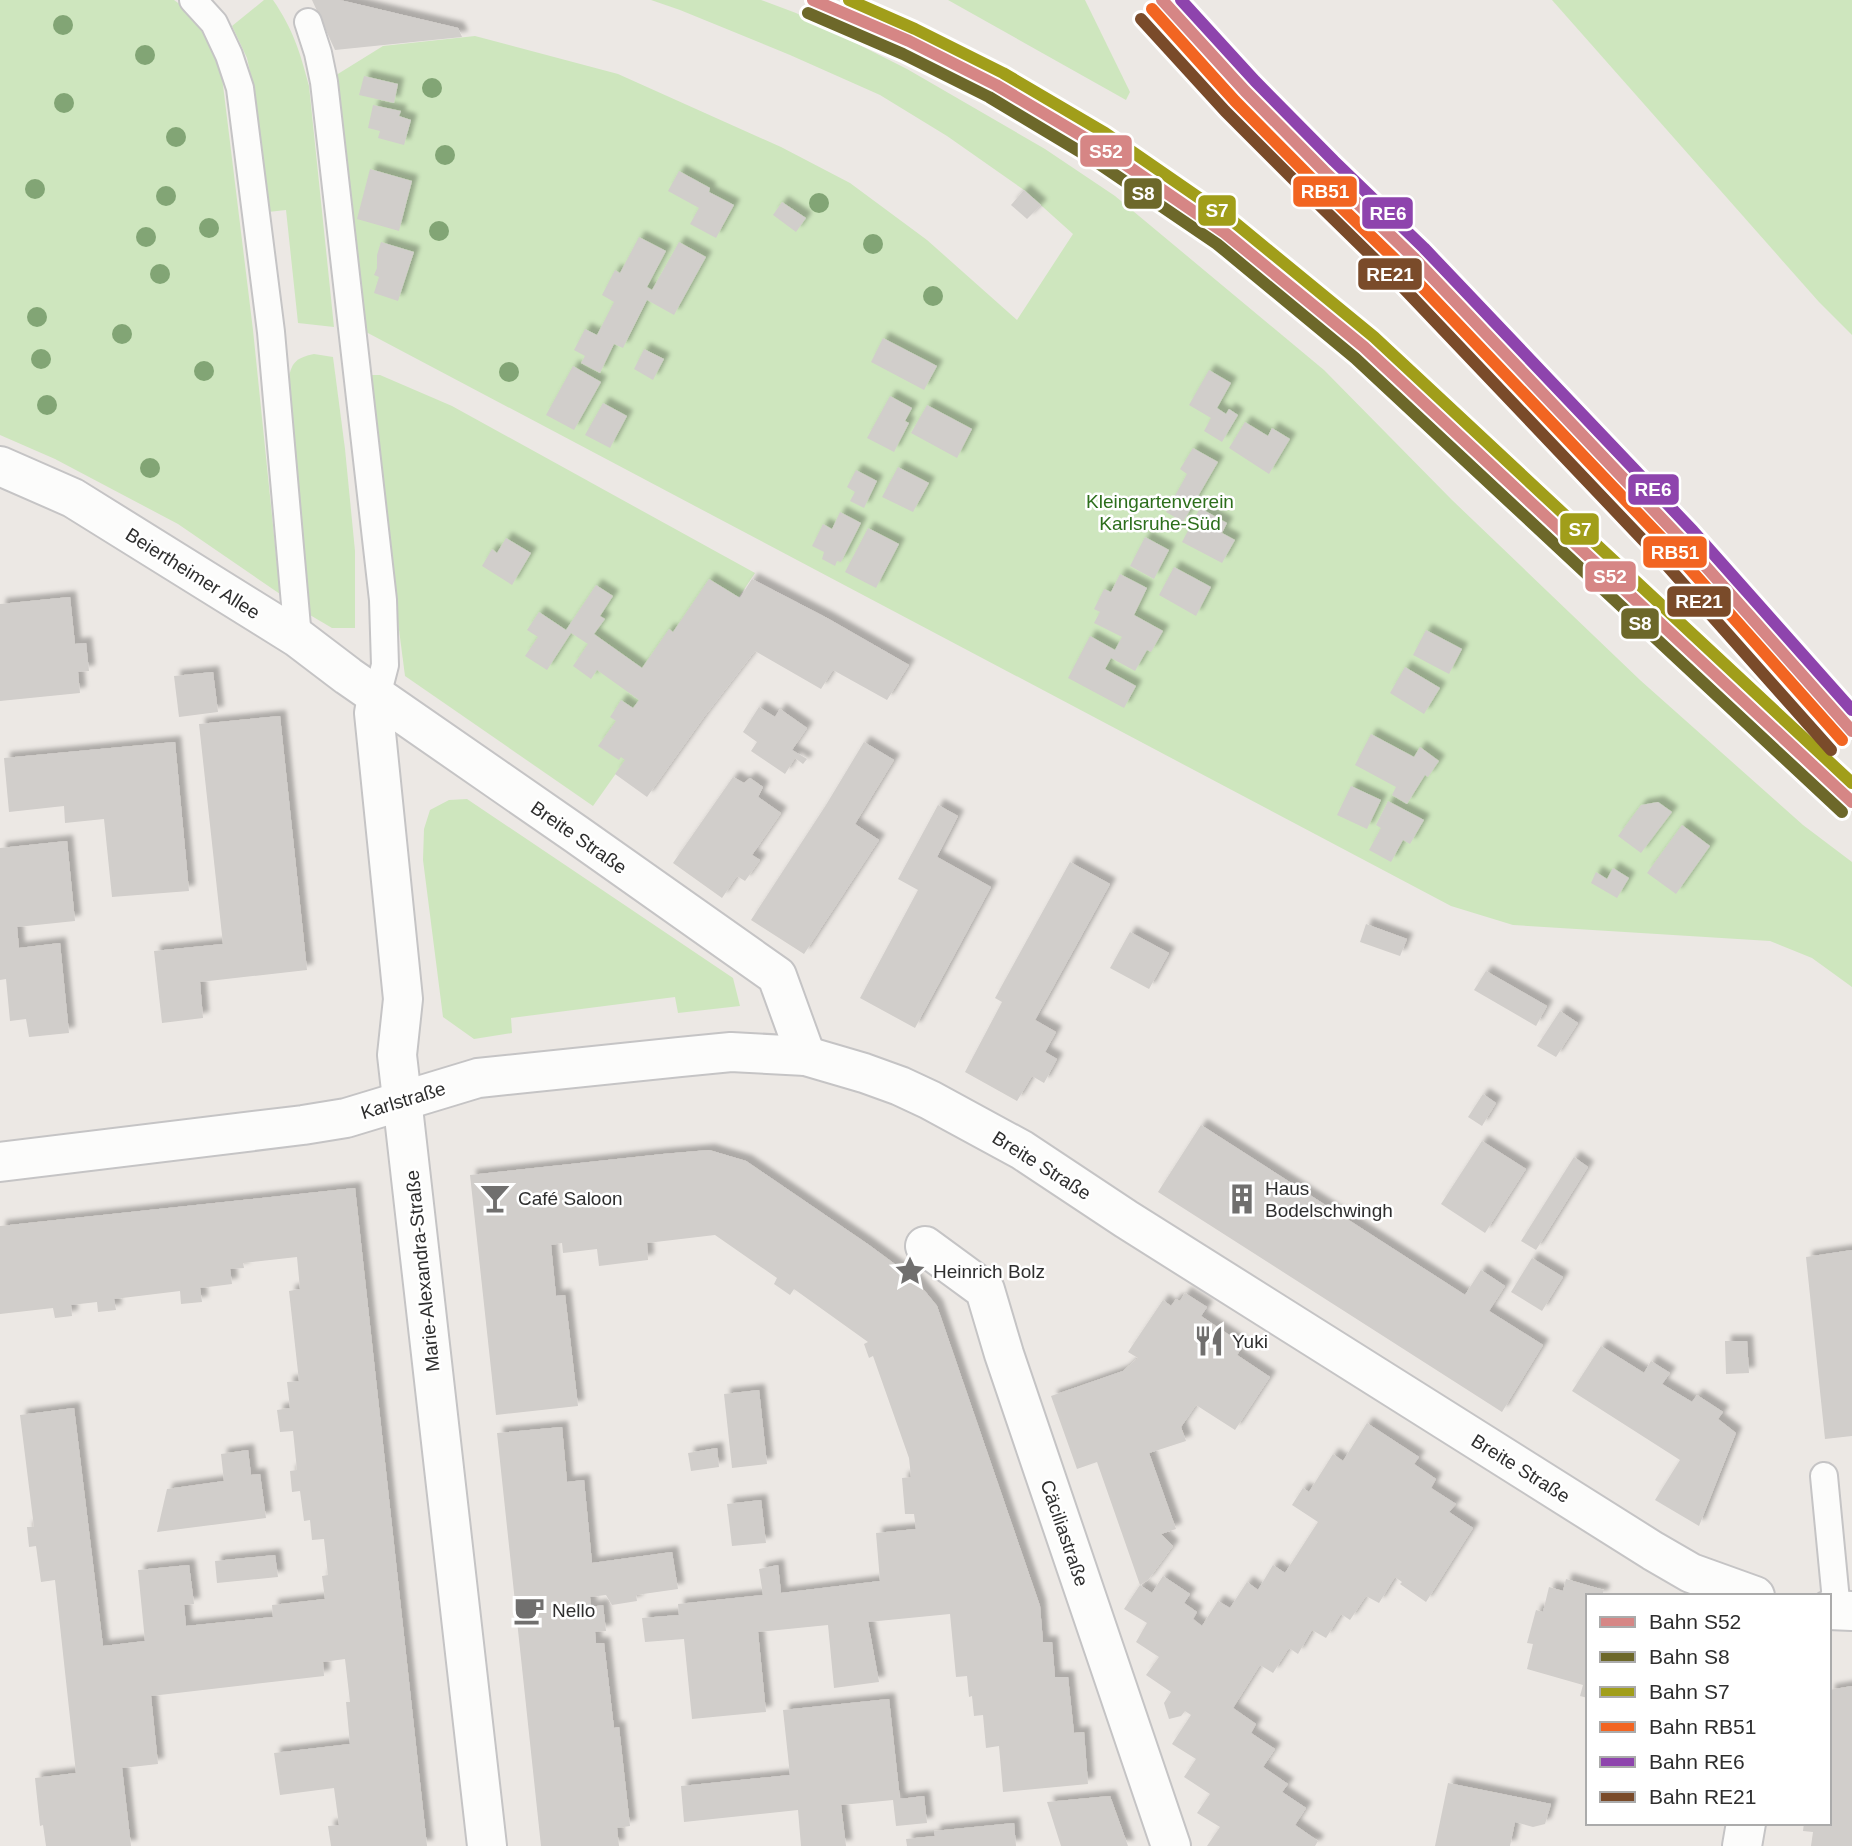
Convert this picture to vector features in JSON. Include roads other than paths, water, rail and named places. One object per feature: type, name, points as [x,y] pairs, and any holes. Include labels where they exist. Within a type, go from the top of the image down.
[{"type":"street","name":"Beiertheimer Allee","points":[[0,466],[73,498],[298,638],[377,696]]},
{"type":"street","name":"Breite Straße","points":[[377,696],[777,976],[806,1056],[900,1086],[1022,1150],[1126,1219],[1653,1551],[1691,1573],[1749,1594]]},
{"type":"street","name":"Marie-Alexandra-Straße","points":[[377,696],[374,713],[403,999],[397,1055],[487,1846]]},
{"type":"street","name":"Karlstraße","points":[[0,1161],[346,1118],[478,1078],[731,1052],[806,1056]]},
{"type":"street","name":"Cäciliastraße","points":[[925,1246],[985,1290],[1004,1354],[1171,1846]]},
{"type":"street","points":[[1742,1846],[1746,1825]]},
{"type":"lane","points":[[193,0],[214,23],[240,88],[271,332],[298,638]]},
{"type":"lane","points":[[308,22],[324,82],[383,600],[386,665],[377,696]]},
{"type":"lane","points":[[1824,1476],[1840,1611]]},
{"type":"rail line","name":"S52","points":[[813,0],[909,41],[996,85],[1097,145],[1225,233],[1364,347],[1852,802]]},
{"type":"rail line","name":"S7","points":[[849,0],[1003,73],[1105,133],[1234,222],[1374,337],[1852,783]]},
{"type":"rail line","name":"S52","points":[[1162,0],[1245,91],[1414,258],[1683,541],[1852,731]]},
{"type":"rail line","name":"RE6","points":[[1181,0],[1255,81],[1424,248],[1693,531],[1852,710]]},
{"type":"rail line","name":"RB51","points":[[1152,9],[1235,101],[1404,268],[1673,550],[1842,740]]},
{"type":"rail line","name":"S8","points":[[808,13],[903,54],[989,97],[1089,157],[1217,244],[1355,358],[1842,812]]},
{"type":"rail line","name":"RE21","points":[[1141,19],[1225,111],[1394,278],[1662,560],[1831,750]]},
{"type":"place","name":"Café Saloon","points":[[495,1198]]},
{"type":"place","name":"Haus Bodelschwingh","points":[[1242,1199]]},
{"type":"place","name":"Heinrich Bolz","points":[[910,1271]]},
{"type":"place","name":"Yuki","points":[[1209,1341]]},
{"type":"place","name":"Nello","points":[[529,1610]]},
{"type":"park label","name":"Kleingartenverein Karlsruhe-Süd","points":[[1160,512]]}]
